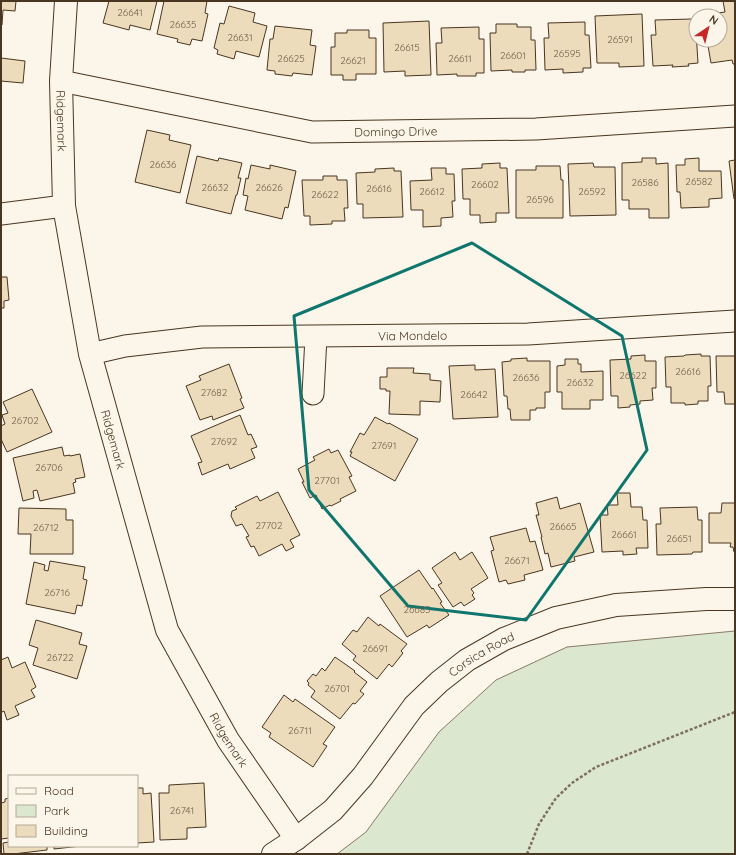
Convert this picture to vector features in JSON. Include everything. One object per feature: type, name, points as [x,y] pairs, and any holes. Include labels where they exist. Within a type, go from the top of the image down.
[{"type":"street","name":"Ridgemark","points":[[66,1],[61,81],[64,206],[90,354],[167,630],[228,740],[296,839]]},
{"type":"street","name":"Domingo Drive","points":[[61,81],[312,132],[536,129],[735,116]]},
{"type":"street","points":[[1,214],[64,206]]},
{"type":"street","name":"Via Mondelo","points":[[90,354],[125,346],[202,337],[528,334],[735,321]]},
{"type":"street","points":[[313,394],[316,337]]},
{"type":"street","name":"Corsica Road","points":[[273,854],[296,839],[334,810],[363,776],[414,706],[439,682],[467,660],[504,639],[556,618],[616,605],[706,599],[735,599]]},
{"type":"path","points":[[526,854],[539,824],[556,798],[572,783],[596,767],[735,712]]},
{"type":"highlighted area","points":[[472,243],[622,336],[647,450],[526,620],[408,606],[309,490],[294,316]]},
{"type":"green space","points":[[735,631],[735,854],[337,854],[366,832],[439,732],[496,680],[567,647]]},
{"type":"building","points":[[1,1],[16,1],[15,11],[3,10],[2,25],[1,25]]},
{"type":"building","points":[[109,1],[157,1],[150,30],[130,25],[129,30],[103,23]]},
{"type":"building","points":[[164,1],[207,1],[205,13],[208,14],[202,41],[192,39],[190,45],[177,42],[178,39],[157,34]]},
{"type":"building","points":[[723,1],[735,1],[735,64],[733,64],[732,60],[711,63],[708,48],[728,48],[728,8],[724,8]]},
{"type":"building","points":[[229,6],[255,13],[253,22],[267,26],[259,57],[236,51],[234,59],[217,54],[218,50],[214,48],[220,23],[224,24]]},
{"type":"building","points":[[642,14],[644,66],[619,67],[619,63],[597,63],[595,16]]},
{"type":"building","points":[[688,19],[688,48],[697,48],[698,63],[688,64],[689,66],[653,66],[651,35],[656,35],[655,20]]},
{"type":"building","points":[[429,21],[431,75],[405,76],[405,71],[384,72],[383,23]]},
{"type":"building","points":[[585,22],[585,35],[589,35],[591,68],[583,68],[583,72],[563,73],[563,69],[545,70],[544,38],[549,38],[548,23]]},
{"type":"building","points":[[496,24],[517,24],[517,27],[531,27],[531,40],[535,40],[536,70],[525,70],[525,72],[512,72],[512,70],[491,71],[490,33],[496,33]]},
{"type":"building","points":[[275,26],[312,30],[310,45],[316,46],[312,75],[293,73],[292,76],[275,74],[275,71],[267,70],[270,39],[273,39]]},
{"type":"building","points":[[479,27],[479,39],[484,39],[484,73],[476,73],[476,76],[457,76],[457,74],[437,75],[436,43],[442,43],[441,28]]},
{"type":"building","points":[[347,30],[369,30],[369,38],[376,38],[376,74],[356,74],[356,80],[343,80],[343,75],[331,75],[331,47],[335,47],[335,33],[347,33]]},
{"type":"building","points":[[1,58],[25,61],[23,83],[1,81]]},
{"type":"building","points":[[147,130],[170,135],[169,140],[191,145],[180,193],[135,182]]},
{"type":"building","points":[[197,156],[218,161],[219,158],[242,163],[238,178],[241,178],[231,214],[186,203]]},
{"type":"building","points":[[642,158],[656,158],[656,164],[668,163],[669,218],[649,218],[649,209],[629,209],[629,200],[622,200],[622,163],[642,162]]},
{"type":"building","points":[[699,158],[699,171],[721,171],[722,198],[709,199],[709,207],[681,208],[680,192],[677,192],[676,165],[685,165],[685,159]]},
{"type":"building","points":[[735,160],[735,199],[734,199],[729,161]]},
{"type":"building","points":[[500,163],[500,168],[507,168],[509,213],[496,213],[496,222],[480,223],[480,215],[470,215],[470,199],[463,199],[462,169],[482,168],[482,164]]},
{"type":"building","points":[[593,163],[594,167],[615,167],[616,215],[570,216],[568,164]]},
{"type":"building","points":[[251,165],[270,169],[270,165],[296,171],[288,208],[285,207],[282,219],[245,210],[248,196],[243,195],[246,178],[248,179]]},
{"type":"building","points":[[536,166],[560,166],[561,180],[563,180],[563,218],[516,218],[516,170],[536,170]]},
{"type":"building","points":[[394,168],[394,171],[401,171],[403,217],[363,218],[363,204],[357,204],[356,173],[375,172],[375,169]]},
{"type":"building","points":[[431,168],[446,168],[446,174],[454,174],[455,201],[452,201],[453,217],[441,218],[441,226],[423,227],[423,210],[411,210],[410,181],[432,180]]},
{"type":"building","points":[[323,176],[337,176],[337,180],[347,180],[348,208],[344,208],[345,221],[332,221],[332,224],[310,225],[310,216],[304,216],[302,180],[323,180]]},
{"type":"building","points":[[1,277],[7,277],[9,300],[4,301],[4,308],[1,308]]},
{"type":"building","points":[[701,354],[701,356],[710,356],[711,386],[708,386],[708,401],[698,401],[698,404],[685,405],[685,403],[671,403],[671,387],[666,387],[665,357]]},
{"type":"building","points":[[645,355],[645,361],[656,361],[656,388],[652,388],[653,400],[640,401],[640,404],[618,408],[618,396],[611,396],[610,360],[631,359],[631,356]]},
{"type":"building","points":[[716,356],[735,356],[735,404],[725,404],[724,392],[717,392]]},
{"type":"building","points":[[527,358],[527,361],[550,361],[550,392],[545,392],[545,408],[530,410],[530,420],[511,420],[507,396],[504,396],[502,362],[511,361],[511,359]]},
{"type":"building","points":[[565,359],[578,359],[578,364],[581,364],[581,372],[603,371],[603,400],[590,400],[590,409],[562,409],[562,392],[557,392],[557,366],[565,365]]},
{"type":"building","points":[[229,364],[242,398],[240,399],[244,408],[213,420],[212,416],[200,420],[186,386],[201,380],[199,376]]},
{"type":"building","points":[[475,365],[475,370],[495,369],[498,417],[453,419],[449,366]]},
{"type":"building","points":[[387,368],[414,368],[413,373],[430,374],[430,380],[441,381],[440,402],[420,401],[420,415],[389,414],[390,391],[380,389],[380,377],[387,377]]},
{"type":"building","points":[[32,389],[52,432],[7,452],[1,439],[1,426],[5,424],[2,415],[8,413],[3,402]]},
{"type":"building","points":[[240,415],[248,435],[251,434],[257,447],[251,449],[255,458],[230,469],[228,464],[202,475],[198,463],[202,462],[191,436]]},
{"type":"building","points":[[375,417],[418,439],[395,481],[350,456],[352,452],[350,452],[360,433],[364,435]]},
{"type":"building","points":[[62,447],[64,456],[80,454],[85,477],[75,479],[76,482],[73,483],[75,493],[40,501],[37,490],[33,491],[34,498],[23,501],[13,458]]},
{"type":"building","points":[[329,449],[331,453],[338,450],[352,476],[349,477],[356,491],[340,499],[341,501],[322,509],[316,495],[310,498],[302,482],[304,482],[298,469],[315,460],[313,457]]},
{"type":"building","points":[[278,492],[300,535],[290,540],[294,547],[286,551],[282,544],[259,556],[254,546],[251,547],[246,537],[249,536],[242,524],[236,526],[231,516],[232,511],[237,509],[235,507],[257,496],[260,501]]},
{"type":"building","points":[[617,493],[630,493],[631,507],[642,507],[643,520],[647,520],[648,548],[636,548],[637,554],[623,555],[623,551],[602,552],[600,515],[608,515],[607,505],[618,505]]},
{"type":"building","points":[[557,497],[560,509],[580,503],[594,552],[574,557],[575,561],[551,567],[548,553],[545,554],[541,537],[536,515],[539,515],[536,503]]},
{"type":"building","points":[[722,503],[735,503],[735,552],[733,547],[730,547],[731,543],[709,543],[709,513],[721,513]]},
{"type":"building","points":[[697,507],[698,520],[702,520],[702,552],[693,552],[692,554],[657,555],[656,524],[661,524],[660,508]]},
{"type":"building","points":[[19,508],[66,509],[66,520],[73,520],[73,554],[30,554],[31,534],[18,534]]},
{"type":"building","points":[[526,528],[530,542],[535,541],[543,570],[524,575],[525,580],[508,584],[506,580],[499,582],[491,551],[494,550],[490,537]]},
{"type":"building","points":[[455,552],[460,560],[472,552],[488,578],[471,589],[474,593],[472,595],[475,599],[464,606],[461,602],[453,607],[438,585],[442,583],[432,568]]},
{"type":"building","points":[[50,561],[85,567],[83,579],[87,580],[82,606],[77,605],[75,614],[26,604],[34,562],[45,565],[44,570],[48,571]]},
{"type":"building","points":[[419,570],[432,589],[433,588],[442,602],[440,603],[449,615],[429,628],[427,625],[407,637],[380,596]]},
{"type":"building","points":[[368,617],[407,644],[401,651],[403,653],[392,667],[389,664],[377,679],[353,660],[356,656],[342,644],[353,630],[357,632]]},
{"type":"building","points":[[36,620],[82,633],[79,644],[87,646],[77,679],[33,665],[38,648],[29,645]]},
{"type":"building","points":[[8,657],[12,668],[25,662],[36,687],[31,690],[35,697],[15,706],[19,715],[7,720],[4,711],[2,712],[1,710],[1,660]]},
{"type":"building","points":[[335,657],[355,671],[354,672],[367,682],[360,691],[364,694],[355,704],[353,703],[340,719],[311,697],[315,691],[308,685],[309,683],[307,681],[313,674],[316,676],[322,668],[325,671]]},
{"type":"building","points":[[284,695],[293,702],[295,699],[335,727],[323,744],[327,746],[313,767],[269,737],[271,733],[262,727]]},
{"type":"building","points":[[204,783],[206,827],[187,828],[187,839],[160,840],[159,793],[169,793],[169,785]]},
{"type":"building","points":[[138,788],[143,788],[143,794],[151,793],[154,842],[138,843]]},
{"type":"building","points":[[8,798],[8,838],[1,839],[1,803],[5,802],[5,799]]},
{"type":"building","points":[[8,842],[8,847],[47,847],[47,850],[4,854],[3,843]]},
{"type":"building","points":[[54,847],[72,847],[54,849]]}]
